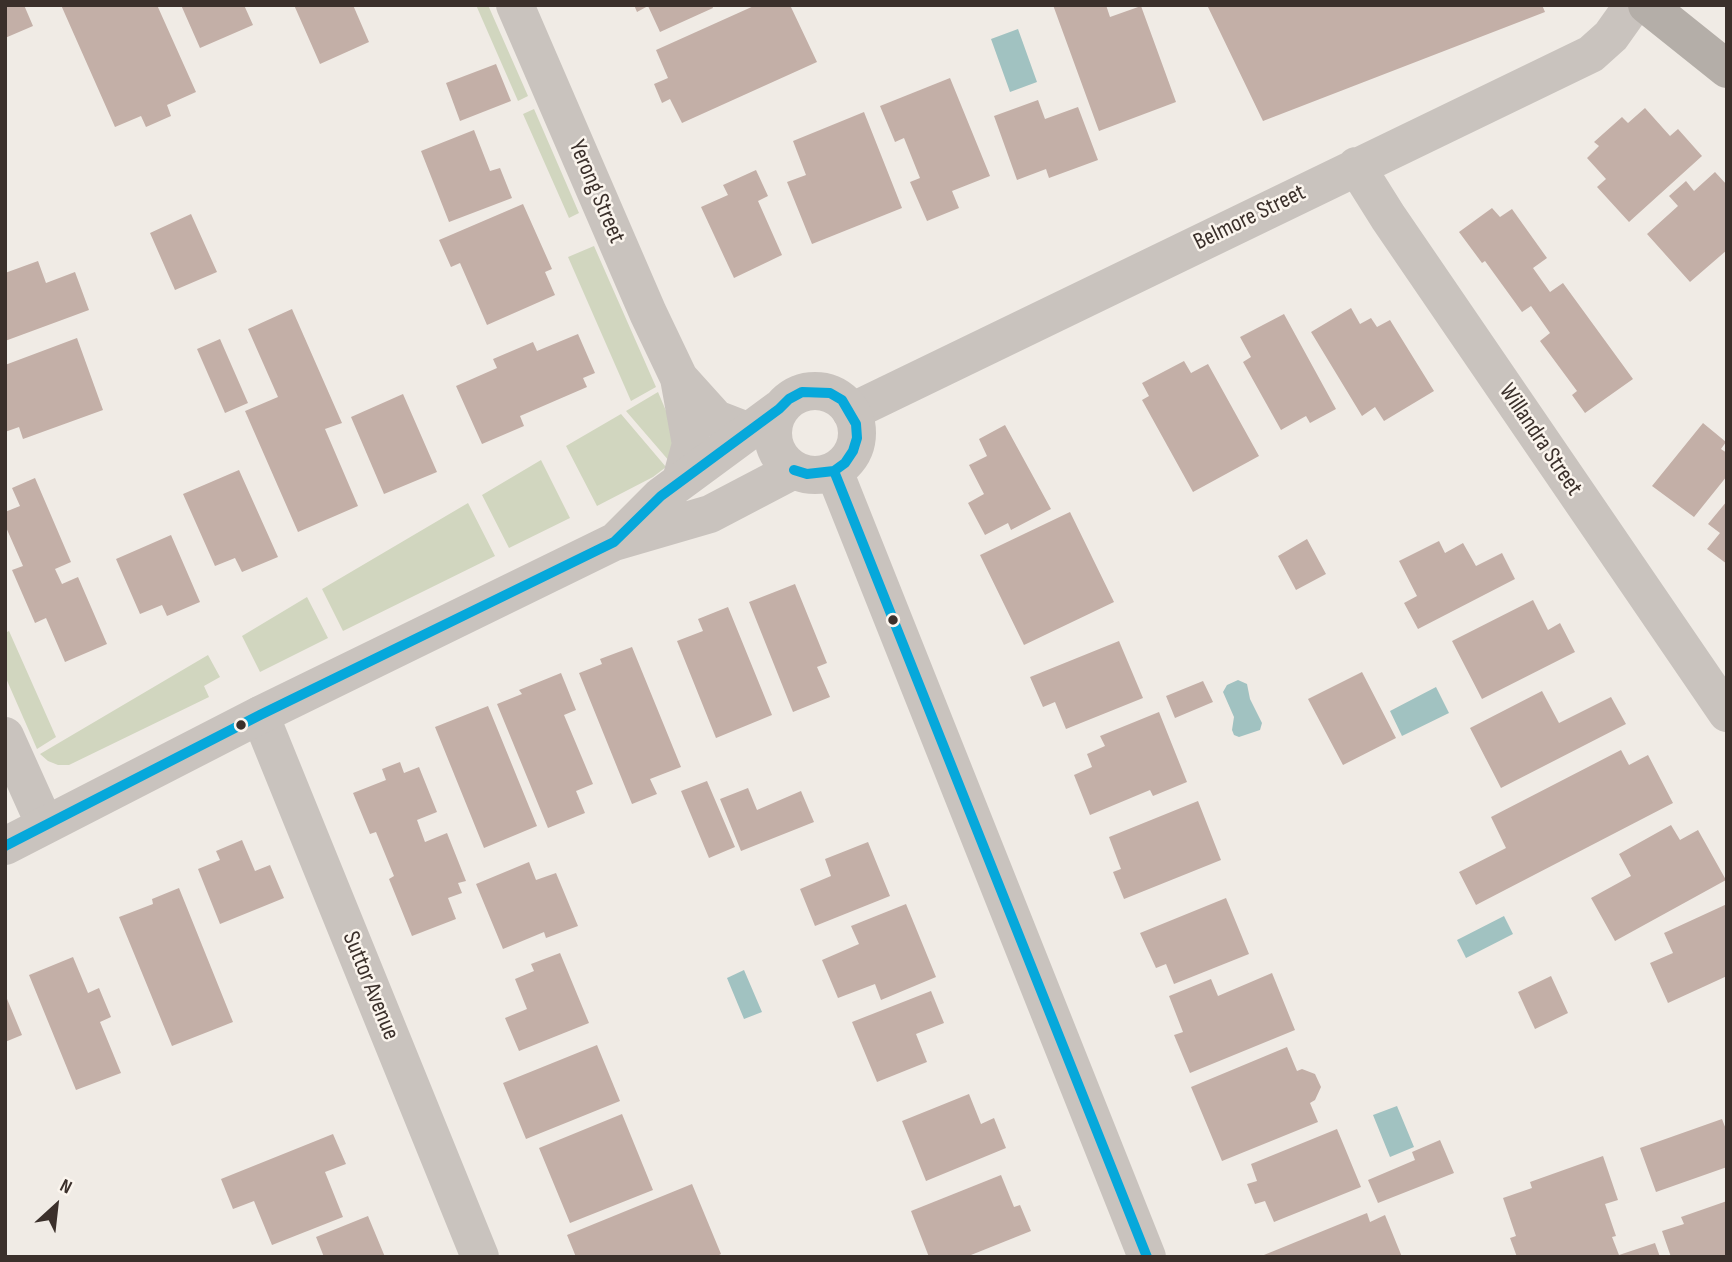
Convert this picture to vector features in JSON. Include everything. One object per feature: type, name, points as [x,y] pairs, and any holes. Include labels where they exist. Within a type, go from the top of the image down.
[{"type":"highway","points":[[1647,5],[1727,69]]},
{"type":"street","name":"Yerong Street","points":[[514,5],[679,379],[691,444],[681,480]]},
{"type":"street","name":"Belmore Street","points":[[851,412],[1591,54],[1612,36],[1633,5]]},
{"type":"street","name":"Willandra Street","points":[[1356,166],[1388,217],[1727,713]]},
{"type":"street","name":"Yerong Street","points":[[679,379],[716,419],[732,442]]},
{"type":"street","points":[[614,542],[681,480],[802,392],[830,393],[842,400],[851,412],[857,438],[845,463],[834,471],[807,474],[794,470],[783,461],[772,436],[779,409]]},
{"type":"street","points":[[5,846],[260,715],[614,542],[710,514],[794,470]]},
{"type":"street","points":[[834,471],[1147,1257]]},
{"type":"street","name":"Suttor Avenue","points":[[260,715],[480,1257]]},
{"type":"street","points":[[5,736],[45,825]]},
{"type":"green space","points":[[476,5],[488,5],[528,96],[518,101]]},
{"type":"green space","points":[[534,109],[579,213],[569,218],[523,114]]},
{"type":"green space","points":[[594,246],[656,387],[631,401],[568,257]]},
{"type":"green space","points":[[658,392],[675,432],[670,462],[626,411]]},
{"type":"green space","points":[[621,414],[666,467],[653,477],[597,506],[566,446]]},
{"type":"green space","points":[[541,460],[570,518],[509,548],[482,495]]},
{"type":"green space","points":[[468,503],[495,556],[343,631],[322,589]]},
{"type":"green space","points":[[307,597],[328,638],[260,672],[242,636]]},
{"type":"green space","points":[[9,631],[56,737],[37,749],[5,676],[5,633]]},
{"type":"green space","points":[[208,655],[220,677],[204,686],[209,697],[69,765],[58,765],[40,754]]},
{"type":"water","points":[[1018,29],[1037,82],[1010,92],[991,39]]},
{"type":"water","points":[[1238,680],[1247,684],[1250,699],[1262,723],[1260,730],[1239,737],[1234,735],[1232,730],[1234,717],[1223,692],[1227,685]]},
{"type":"water","points":[[1436,687],[1449,713],[1402,736],[1390,711]]},
{"type":"water","points":[[1504,916],[1513,934],[1466,958],[1457,940]]},
{"type":"water","points":[[744,970],[762,1012],[744,1019],[727,978]]},
{"type":"water","points":[[1397,1106],[1414,1147],[1390,1157],[1373,1115]]},
{"type":"building","points":[[5,5],[24,5],[33,26],[5,38]]},
{"type":"building","points":[[61,5],[157,5],[196,92],[167,105],[171,116],[146,127],[141,116],[115,127]]},
{"type":"building","points":[[181,5],[244,5],[253,25],[200,48]]},
{"type":"building","points":[[294,5],[353,5],[369,42],[320,64]]},
{"type":"building","points":[[634,5],[712,5],[713,8],[660,32],[648,6],[637,12]]},
{"type":"building","points":[[756,5],[790,5],[817,62],[682,123],[670,99],[662,103],[654,84],[668,78],[656,50]]},
{"type":"building","points":[[1053,5],[1106,5],[1110,17],[1141,6],[1176,102],[1099,131]]},
{"type":"building","points":[[1207,5],[1542,5],[1545,12],[1263,121]]},
{"type":"building","points":[[496,64],[511,101],[460,121],[446,83]]},
{"type":"building","points":[[950,78],[990,176],[952,191],[959,208],[927,221],[910,182],[920,178],[904,138],[895,142],[880,106]]},
{"type":"building","points":[[1038,100],[1045,119],[1078,107],[1098,160],[1049,178],[1046,169],[1017,180],[994,116]]},
{"type":"building","points":[[1645,108],[1670,136],[1678,129],[1702,156],[1629,222],[1597,187],[1606,179],[1587,158],[1599,146],[1594,142],[1622,117],[1628,123]]},
{"type":"building","points":[[864,112],[902,208],[812,244],[787,182],[806,175],[793,141]]},
{"type":"building","points":[[474,130],[490,171],[500,168],[512,198],[449,222],[421,151]]},
{"type":"building","points":[[756,170],[768,196],[758,201],[782,255],[734,278],[701,207],[728,195],[723,185]]},
{"type":"building","points":[[1715,172],[1727,185],[1727,250],[1690,282],[1647,234],[1678,206],[1669,196],[1686,181],[1694,191]]},
{"type":"building","points":[[523,204],[552,269],[545,272],[555,295],[487,325],[460,263],[451,267],[439,240]]},
{"type":"building","points":[[1492,208],[1500,217],[1512,209],[1547,258],[1533,268],[1550,292],[1563,283],[1633,379],[1585,413],[1572,395],[1577,391],[1540,341],[1550,333],[1531,306],[1522,312],[1485,261],[1482,263],[1459,232]]},
{"type":"building","points":[[191,214],[217,272],[175,290],[150,233]]},
{"type":"building","points":[[38,261],[46,283],[75,272],[89,310],[5,341],[5,273]]},
{"type":"building","points":[[1351,308],[1360,324],[1371,318],[1377,327],[1390,320],[1434,391],[1384,421],[1375,407],[1362,416],[1311,332]]},
{"type":"building","points":[[292,309],[342,423],[325,429],[358,506],[298,532],[245,411],[278,397],[248,329]]},
{"type":"building","points":[[1284,314],[1336,409],[1310,423],[1306,416],[1281,430],[1243,362],[1251,357],[1240,337]]},
{"type":"building","points":[[578,334],[595,373],[583,378],[587,387],[520,416],[524,426],[482,444],[456,386],[497,368],[493,359],[533,342],[537,351]]},
{"type":"building","points":[[77,338],[103,410],[23,439],[19,427],[5,432],[5,365]]},
{"type":"building","points":[[220,339],[248,403],[225,413],[197,349]]},
{"type":"building","points":[[1184,361],[1191,373],[1208,364],[1259,456],[1193,492],[1142,400],[1149,396],[1142,383]]},
{"type":"building","points":[[403,394],[437,472],[384,494],[351,417]]},
{"type":"building","points":[[1703,423],[1726,442],[1721,449],[1727,453],[1727,476],[1694,517],[1652,486]]},
{"type":"building","points":[[1005,425],[1051,509],[1011,530],[1008,523],[985,535],[968,503],[984,494],[969,465],[987,456],[979,439]]},
{"type":"building","points":[[239,470],[278,557],[242,572],[235,558],[215,566],[183,494]]},
{"type":"building","points":[[35,478],[71,562],[55,569],[62,584],[78,577],[107,644],[65,662],[46,618],[35,623],[12,570],[23,566],[5,525],[5,512],[20,506],[12,488]]},
{"type":"building","points":[[1727,501],[1727,564],[1707,549],[1720,533],[1708,524]]},
{"type":"building","points":[[1070,512],[1114,602],[1024,645],[980,555]]},
{"type":"building","points":[[171,535],[200,602],[167,616],[162,605],[140,614],[116,559]]},
{"type":"building","points":[[1307,539],[1326,574],[1296,590],[1278,556]]},
{"type":"building","points":[[1439,541],[1445,553],[1463,543],[1476,566],[1502,553],[1515,579],[1418,629],[1404,603],[1417,596],[1399,561]]},
{"type":"building","points":[[795,584],[827,663],[817,667],[830,697],[793,712],[749,602]]},
{"type":"building","points":[[1533,600],[1548,630],[1560,623],[1575,652],[1482,699],[1452,641]]},
{"type":"building","points":[[728,607],[772,715],[716,738],[677,641],[703,631],[698,619]]},
{"type":"building","points":[[1119,641],[1143,698],[1066,729],[1055,702],[1043,707],[1030,677]]},
{"type":"building","points":[[632,647],[681,767],[650,779],[657,794],[632,804],[579,673],[602,664],[600,659]]},
{"type":"building","points":[[1362,672],[1396,738],[1343,765],[1308,699]]},
{"type":"building","points":[[561,673],[576,710],[564,715],[593,784],[576,791],[585,813],[548,828],[497,704],[522,694],[519,690]]},
{"type":"building","points":[[1203,681],[1213,702],[1175,718],[1166,696]]},
{"type":"building","points":[[1542,691],[1559,723],[1611,697],[1626,724],[1501,788],[1470,728]]},
{"type":"building","points":[[488,706],[537,826],[484,848],[435,727]]},
{"type":"building","points":[[1159,712],[1187,782],[1153,796],[1150,790],[1090,815],[1074,775],[1092,767],[1087,754],[1105,746],[1100,736]]},
{"type":"building","points":[[1621,750],[1629,765],[1648,755],[1673,803],[1476,905],[1459,872],[1506,848],[1491,817]]},
{"type":"building","points":[[400,762],[404,773],[419,767],[437,812],[417,820],[425,842],[447,833],[466,881],[458,883],[462,893],[448,898],[456,919],[412,936],[389,879],[394,876],[376,832],[370,834],[353,793],[386,780],[382,769]]},
{"type":"building","points":[[707,781],[735,847],[709,858],[681,791]]},
{"type":"building","points":[[748,788],[757,810],[801,791],[814,822],[741,851],[720,799]]},
{"type":"building","points":[[1198,801],[1221,860],[1124,899],[1113,872],[1121,869],[1109,837]]},
{"type":"building","points":[[1671,825],[1680,840],[1698,830],[1726,880],[1615,941],[1591,898],[1631,876],[1619,854]]},
{"type":"building","points":[[242,840],[255,871],[270,865],[284,898],[220,924],[198,869],[220,860],[216,851]]},
{"type":"building","points":[[868,842],[890,896],[815,926],[800,889],[831,876],[825,859]]},
{"type":"building","points":[[529,862],[536,880],[556,873],[578,926],[546,938],[544,932],[503,949],[476,884]]},
{"type":"building","points":[[179,888],[233,1022],[172,1046],[119,917],[153,904],[152,899]]},
{"type":"building","points":[[1226,898],[1249,954],[1174,984],[1166,964],[1156,968],[1140,933]]},
{"type":"building","points":[[906,904],[936,977],[881,1000],[875,984],[838,998],[822,960],[859,944],[851,926]]},
{"type":"building","points":[[1727,904],[1727,976],[1668,1003],[1650,963],[1673,953],[1664,933]]},
{"type":"building","points":[[560,953],[589,1023],[519,1051],[505,1018],[527,1009],[515,979],[534,971],[531,964]]},
{"type":"building","points":[[73,957],[88,993],[99,988],[111,1017],[100,1022],[121,1073],[76,1090],[29,975]]},
{"type":"building","points":[[1272,973],[1295,1030],[1190,1073],[1174,1035],[1183,1032],[1169,996],[1211,979],[1218,996]]},
{"type":"building","points":[[1551,976],[1568,1013],[1535,1029],[1518,992]]},
{"type":"building","points":[[931,991],[944,1023],[916,1034],[927,1062],[877,1082],[852,1022]]},
{"type":"building","points":[[5,994],[22,1035],[5,1042]]},
{"type":"building","points":[[597,1045],[620,1101],[526,1139],[503,1083]]},
{"type":"building","points":[[1287,1047],[1297,1071],[1302,1069],[1315,1074],[1321,1087],[1315,1100],[1310,1103],[1318,1122],[1222,1161],[1191,1087]]},
{"type":"building","points":[[969,1094],[981,1124],[994,1118],[1006,1148],[926,1181],[902,1121]]},
{"type":"building","points":[[622,1114],[653,1190],[570,1223],[539,1148]]},
{"type":"building","points":[[1722,1119],[1727,1132],[1727,1167],[1656,1192],[1640,1148]]},
{"type":"building","points":[[1337,1129],[1361,1187],[1274,1222],[1265,1201],[1255,1204],[1247,1184],[1257,1181],[1251,1164]]},
{"type":"building","points":[[333,1134],[346,1164],[325,1172],[343,1217],[272,1245],[254,1201],[233,1209],[221,1179]]},
{"type":"building","points":[[1440,1140],[1454,1173],[1378,1203],[1368,1180],[1415,1160],[1412,1152]]},
{"type":"building","points":[[1603,1156],[1618,1200],[1605,1204],[1616,1236],[1612,1237],[1619,1255],[1655,1243],[1660,1257],[1517,1257],[1510,1238],[1516,1236],[1503,1198],[1532,1188],[1530,1182]]},
{"type":"building","points":[[1001,1175],[1014,1207],[1020,1205],[1031,1231],[966,1257],[929,1257],[911,1211]]},
{"type":"building","points":[[692,1184],[721,1254],[715,1257],[576,1257],[567,1235]]},
{"type":"building","points":[[1727,1201],[1727,1257],[1671,1257],[1662,1231],[1684,1224],[1681,1217]]},
{"type":"building","points":[[1367,1213],[1370,1222],[1385,1215],[1402,1257],[1259,1257]]},
{"type":"building","points":[[368,1216],[385,1257],[324,1257],[316,1237]]},
{"type":"transit line","points":[[5,846],[260,715],[614,542],[661,496],[789,399],[802,392],[830,393],[842,400],[856,424],[857,438],[853,451],[845,463],[834,471],[807,474],[794,470]]},
{"type":"transit line","points":[[834,471],[1147,1257]]}]
